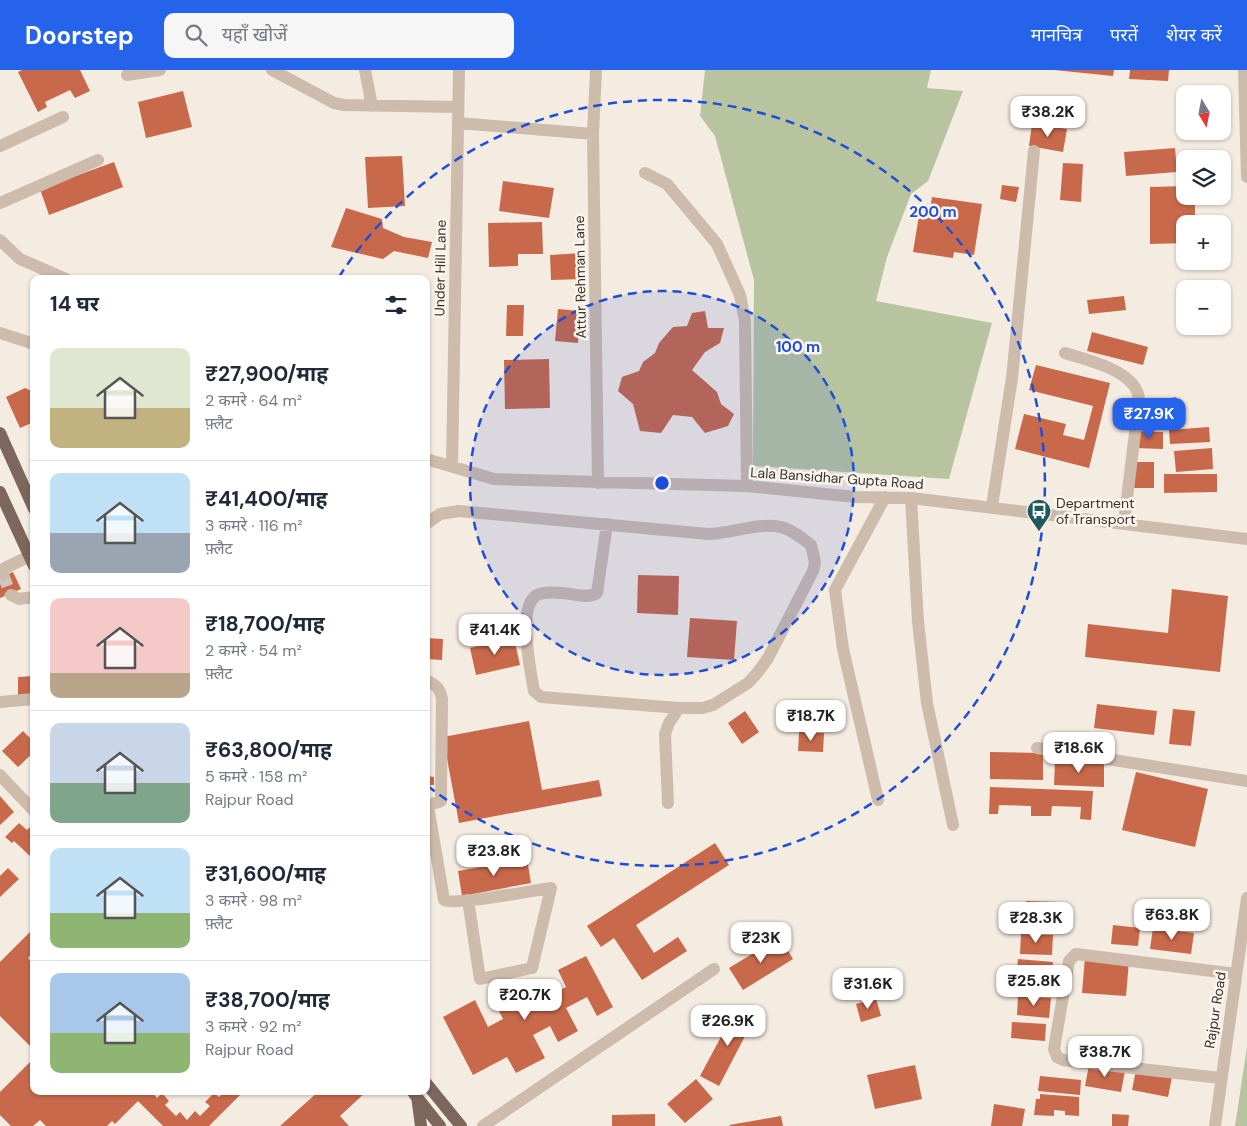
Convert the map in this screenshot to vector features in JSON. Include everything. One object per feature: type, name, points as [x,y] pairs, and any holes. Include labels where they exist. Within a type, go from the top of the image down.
[{"type":"main road","points":[[0,433],[30,500]]},
{"type":"main road","points":[[0,492],[30,554]]},
{"type":"main road","points":[[430,1089],[461,1126]]},
{"type":"main road","points":[[415,1095],[421,1126]]},
{"type":"main road","points":[[416,1095],[440,1126]]},
{"type":"street","points":[[127,74],[160,70]]},
{"type":"street","points":[[272,70],[334,103],[372,106],[458,107]]},
{"type":"street","points":[[364,70],[372,106]]},
{"type":"street","name":"Under Hill Lane","points":[[452,466],[458,70]]},
{"type":"street","name":"Attur Rehman Lane","points":[[596,70],[593,134],[598,483]]},
{"type":"street","points":[[1244,70],[1247,177]]},
{"type":"street","points":[[0,146],[63,117]]},
{"type":"street","points":[[458,122],[593,134]]},
{"type":"street","points":[[992,506],[1012,378],[1034,151]]},
{"type":"street","points":[[0,203],[98,160]]},
{"type":"street","points":[[645,173],[667,184],[717,244],[740,295],[745,321],[747,486]]},
{"type":"street","points":[[0,240],[20,259],[57,275]]},
{"type":"street","points":[[0,333],[30,343]]},
{"type":"street","points":[[1065,354],[1112,369],[1135,386],[1138,392],[1139,400],[1124,523]]},
{"type":"street","name":"Lala Bansidhar Gupta Road","points":[[430,460],[494,479],[747,486],[855,497],[911,498],[992,506],[1247,539]]},
{"type":"street","points":[[878,800],[843,649],[835,590],[885,498]]},
{"type":"street","points":[[911,498],[918,621],[927,703],[953,825]]},
{"type":"street","points":[[430,521],[440,514],[459,511],[721,534],[776,527],[791,531],[811,545],[816,562],[814,571],[768,658],[758,672],[748,682],[713,704],[702,708],[678,708],[550,700],[541,697],[534,691],[525,633],[532,599],[548,592],[590,596],[597,593],[607,524]]},
{"type":"street","points":[[3,575],[6,568],[30,559]]},
{"type":"street","points":[[11,595],[19,600],[30,598]]},
{"type":"street","points":[[430,682],[436,685],[442,699],[442,796],[440,801],[430,805]]},
{"type":"street","points":[[0,702],[30,699]]},
{"type":"street","points":[[668,803],[665,734],[678,708]]},
{"type":"street","points":[[1036,748],[1247,781]]},
{"type":"street","points":[[0,775],[30,807]]},
{"type":"street","points":[[430,824],[442,896],[448,902],[551,888],[532,968],[480,979],[468,900]]},
{"type":"street","name":"Rajpur Road","points":[[1215,1126],[1220,1078],[1247,898]]},
{"type":"street","points":[[1220,1078],[1062,1060],[1057,1057],[1054,1049],[1069,961],[1076,954],[1236,974]]},
{"type":"street","points":[[483,1126],[714,969]]},
{"type":"green space","points":[[705,70],[931,70],[927,88],[963,91],[928,181],[911,194],[887,257],[876,301],[992,323],[949,479],[753,466],[754,280],[715,136],[700,116]]},
{"type":"green space","points":[[1247,1047],[1247,1126],[1235,1126]]},
{"type":"building","points":[[22,70],[80,70],[90,91],[75,98],[70,90],[45,102],[47,107],[38,112],[18,72]]},
{"type":"building","points":[[1054,70],[1114,70],[1113,76]]},
{"type":"building","points":[[1130,70],[1169,70],[1168,81],[1129,79]]},
{"type":"building","points":[[183,91],[192,127],[146,138],[138,102]]},
{"type":"building","points":[[1032,124],[1067,129],[1063,152],[1029,146]]},
{"type":"building","points":[[1175,148],[1176,172],[1126,176],[1124,152]]},
{"type":"building","points":[[402,156],[405,206],[368,208],[365,157]]},
{"type":"building","points":[[114,162],[123,187],[49,215],[40,189]]},
{"type":"building","points":[[1063,163],[1083,164],[1081,202],[1060,200]]},
{"type":"building","points":[[503,181],[554,188],[549,218],[499,211]]},
{"type":"building","points":[[1002,185],[1019,187],[1016,202],[1000,199]]},
{"type":"building","points":[[1176,186],[1176,205],[1195,205],[1195,215],[1176,215],[1176,243],[1150,244],[1150,187]]},
{"type":"building","points":[[932,197],[982,204],[974,255],[954,252],[953,258],[913,252],[919,215],[929,216]]},
{"type":"building","points":[[346,208],[382,219],[383,228],[404,237],[432,242],[428,258],[394,251],[383,259],[331,247]]},
{"type":"building","points":[[542,222],[543,254],[518,254],[518,266],[489,267],[488,223]]},
{"type":"building","points":[[582,253],[583,279],[551,280],[550,255]]},
{"type":"building","points":[[1124,296],[1126,310],[1089,314],[1087,300]]},
{"type":"building","points":[[507,305],[524,305],[523,336],[506,336]]},
{"type":"building","points":[[558,309],[580,311],[578,343],[555,341]]},
{"type":"building","points":[[705,311],[708,328],[724,328],[720,343],[705,352],[692,370],[717,392],[721,404],[734,414],[728,426],[705,433],[692,417],[673,415],[661,433],[640,431],[633,404],[618,391],[622,377],[639,371],[643,362],[655,353],[659,343],[673,327],[687,326],[692,313]]},
{"type":"building","points":[[1092,332],[1148,347],[1143,365],[1087,351]]},
{"type":"building","points":[[549,359],[550,408],[505,409],[504,360]]},
{"type":"building","points":[[1036,365],[1110,383],[1089,468],[1015,449],[1024,414],[1066,424],[1063,435],[1084,440],[1093,406],[1029,390]]},
{"type":"building","points":[[25,388],[30,390],[30,424],[20,428],[6,397]]},
{"type":"building","points":[[1176,397],[1179,414],[1147,420],[1143,404]]},
{"type":"building","points":[[1209,427],[1210,442],[1170,444],[1169,430]]},
{"type":"building","points":[[1136,431],[1163,432],[1163,449],[1135,448]]},
{"type":"building","points":[[1212,448],[1213,469],[1176,472],[1174,451]]},
{"type":"building","points":[[1132,462],[1154,462],[1154,488],[1132,488]]},
{"type":"building","points":[[1164,474],[1217,474],[1217,492],[1164,493]]},
{"type":"building","points":[[13,572],[21,589],[0,598],[0,577]]},
{"type":"building","points":[[638,575],[679,576],[678,615],[637,613]]},
{"type":"building","points":[[1172,589],[1228,596],[1220,672],[1085,657],[1088,624],[1168,633]]},
{"type":"building","points":[[690,618],[737,621],[734,660],[687,657]]},
{"type":"building","points":[[430,638],[443,639],[442,660],[430,659]]},
{"type":"building","points":[[514,638],[520,665],[476,675],[470,648]]},
{"type":"building","points":[[30,676],[30,695],[18,696],[18,677]]},
{"type":"building","points":[[1097,704],[1157,711],[1154,735],[1094,728]]},
{"type":"building","points":[[1173,709],[1195,711],[1191,746],[1169,744]]},
{"type":"building","points":[[745,711],[759,732],[742,744],[728,723]]},
{"type":"building","points":[[529,721],[542,790],[599,780],[602,796],[459,823],[443,737]]},
{"type":"building","points":[[23,731],[30,738],[30,756],[18,767],[2,751]]},
{"type":"building","points":[[799,732],[824,733],[823,752],[798,751]]},
{"type":"building","points":[[990,752],[1043,753],[1043,780],[990,779]]},
{"type":"building","points":[[1055,760],[1104,762],[1104,787],[1054,785]]},
{"type":"building","points":[[1136,772],[1208,789],[1195,847],[1122,830]]},
{"type":"building","points":[[430,776],[434,777],[434,785],[430,785]]},
{"type":"building","points":[[990,787],[1093,791],[1091,820],[1080,819],[1081,807],[1052,806],[1051,816],[1031,816],[1031,806],[999,805],[998,814],[989,814]]},
{"type":"building","points":[[0,796],[14,812],[0,825]]},
{"type":"building","points":[[19,823],[27,830],[30,827],[30,856],[14,841],[12,843],[5,837]]},
{"type":"building","points":[[715,843],[729,865],[636,925],[654,953],[678,937],[687,951],[642,980],[614,938],[601,947],[587,926]]},
{"type":"building","points":[[527,859],[531,883],[462,896],[458,871]]},
{"type":"building","points":[[8,868],[19,879],[0,897],[0,876]]},
{"type":"building","points":[[1026,901],[1061,902],[1060,921],[1025,919]]},
{"type":"building","points":[[1113,925],[1140,928],[1138,946],[1111,944]]},
{"type":"building","points":[[1153,928],[1194,933],[1191,954],[1150,949]]},
{"type":"building","points":[[30,932],[30,956],[28,958],[30,960],[30,1046],[0,1016],[0,962]]},
{"type":"building","points":[[1021,934],[1053,935],[1052,955],[1020,954]]},
{"type":"building","points":[[780,937],[793,959],[743,990],[729,968]]},
{"type":"building","points":[[586,956],[613,1007],[597,1016],[587,997],[566,1008],[578,1031],[558,1042],[550,1026],[533,1035],[545,1058],[516,1073],[507,1057],[473,1075],[443,1017],[475,1000],[488,1027],[503,1019],[494,1001],[520,987],[530,1005],[566,987],[558,970]]},
{"type":"building","points":[[1085,957],[1129,961],[1126,996],[1082,993]]},
{"type":"building","points":[[1018,959],[1053,962],[1051,982],[1016,978]]},
{"type":"building","points":[[1018,996],[1051,998],[1049,1018],[1017,1015]]},
{"type":"building","points":[[876,998],[881,1016],[861,1022],[856,1004]]},
{"type":"building","points":[[737,1007],[755,1017],[719,1086],[700,1076]]},
{"type":"building","points":[[1012,1022],[1046,1024],[1045,1041],[1011,1038]]},
{"type":"building","points":[[30,1062],[30,1095],[154,1095],[157,1098],[160,1095],[164,1095],[169,1101],[165,1105],[176,1116],[180,1112],[187,1120],[195,1111],[200,1116],[210,1106],[205,1102],[212,1095],[219,1097],[221,1095],[240,1095],[209,1126],[163,1126],[138,1101],[115,1124],[112,1121],[107,1126],[46,1126],[40,1120],[33,1126],[11,1126],[0,1115],[0,1092]]},
{"type":"building","points":[[915,1065],[922,1099],[875,1109],[867,1075]]},
{"type":"building","points":[[1089,1065],[1125,1071],[1121,1092],[1085,1086]]},
{"type":"building","points":[[1136,1070],[1172,1077],[1168,1097],[1132,1090]]},
{"type":"building","points":[[1040,1076],[1081,1080],[1080,1095],[1038,1091]]},
{"type":"building","points":[[696,1079],[713,1099],[685,1123],[667,1104]]},
{"type":"building","points":[[1040,1094],[1079,1097],[1079,1116],[1065,1115],[1065,1111],[1054,1110],[1054,1116],[1034,1115],[1036,1099],[1040,1099]]},
{"type":"building","points":[[315,1095],[363,1095],[340,1116],[349,1126],[280,1126]]},
{"type":"building","points":[[994,1104],[1025,1109],[1022,1126],[991,1126]]},
{"type":"building","points":[[655,1114],[655,1126],[612,1126],[612,1115]]},
{"type":"building","points":[[1112,1114],[1129,1115],[1128,1126],[1112,1126]]},
{"type":"building","points":[[781,1116],[783,1126],[729,1125]]},
{"type":"tunnel","points":[[3,575],[11,595]]},
{"type":"place","name":"Department of Transport","points":[[1039,532]]}]
